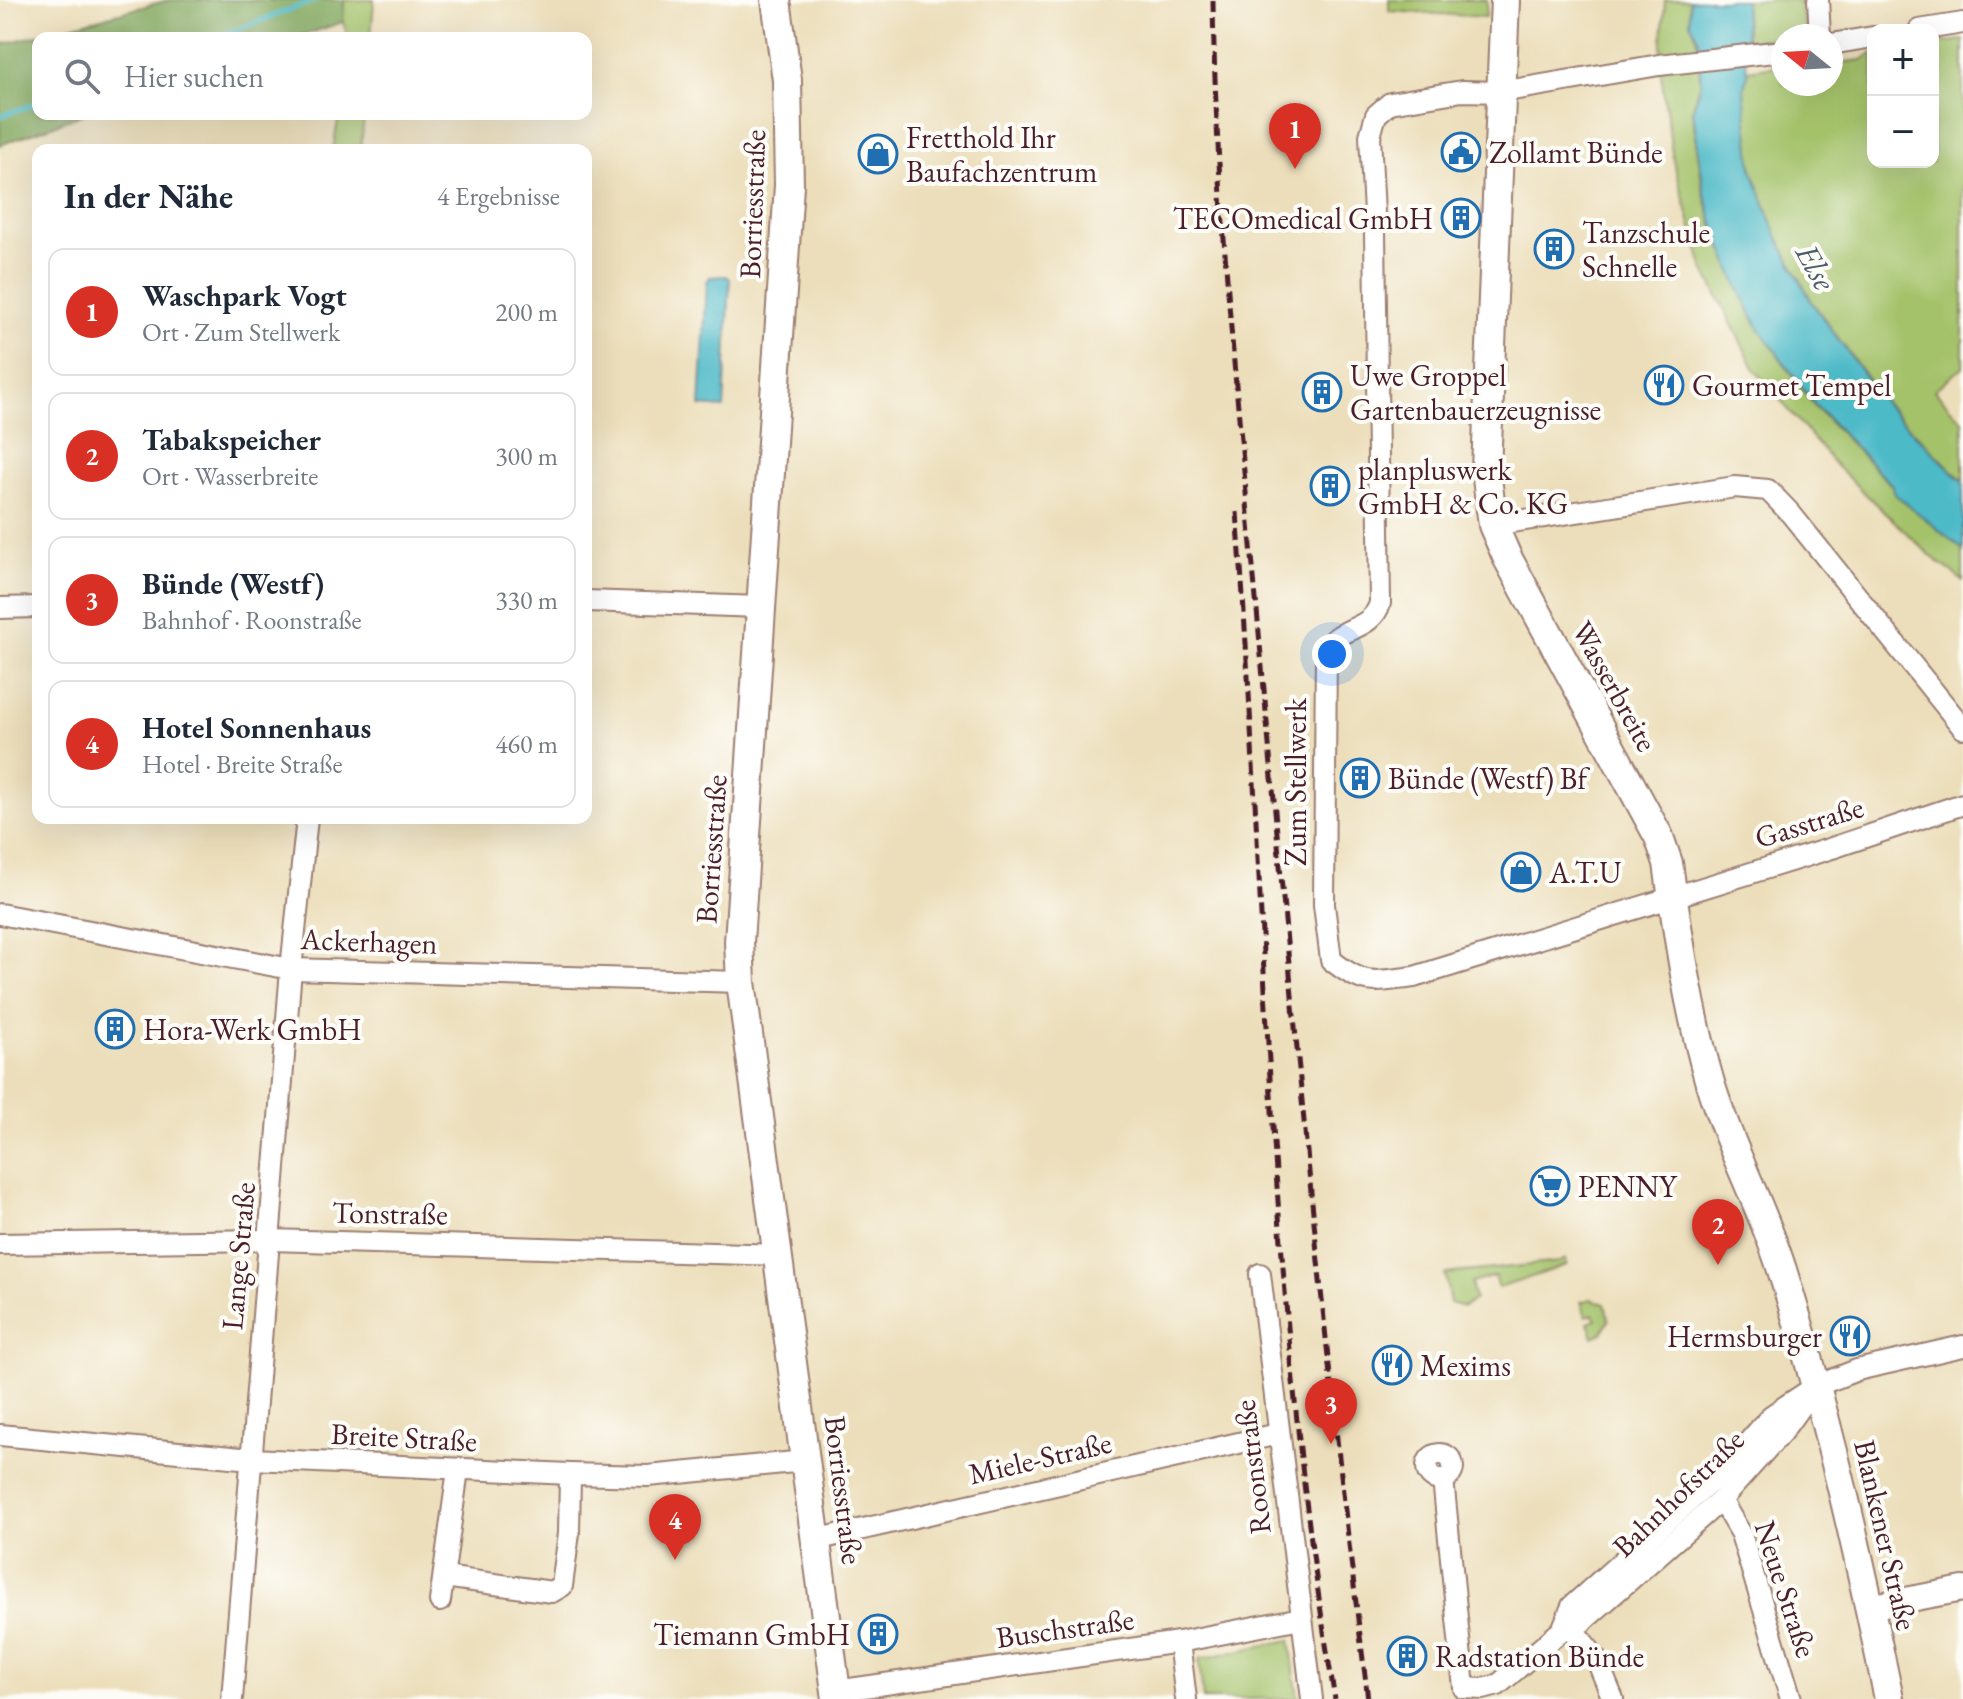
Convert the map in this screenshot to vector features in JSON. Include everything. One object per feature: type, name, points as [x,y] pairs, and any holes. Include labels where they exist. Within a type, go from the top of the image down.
[{"type":"main road","name":"Borriesstraße","points":[[776,0],[787,80],[790,173],[741,900],[741,982],[836,1695]]},
{"type":"main road","name":"Wasserbreite","points":[[1505,0],[1486,470],[1493,525],[1534,608],[1659,837],[1668,863],[1694,1020],[1710,1084],[1781,1266],[1816,1386]]},
{"type":"main road","name":"Blankener Straße","points":[[1816,1386],[1889,1699]]},
{"type":"street","points":[[1818,0],[1819,24]]},
{"type":"street","points":[[1939,27],[1963,23]]},
{"type":"street","points":[[1843,42],[1867,38]]},
{"type":"street","points":[[1501,92],[1672,64],[1771,52]]},
{"type":"street","name":"Zum Stellwerk","points":[[1501,92],[1462,91],[1390,103],[1376,115],[1370,136],[1375,233],[1380,603],[1370,621],[1332,639],[1326,649],[1324,905],[1331,960],[1354,978],[1376,981],[1414,977],[1672,895]]},
{"type":"street","points":[[1493,525],[1735,487],[1768,490],[1791,514],[1963,728]]},
{"type":"street","points":[[592,601],[761,607]]},
{"type":"street","points":[[0,608],[32,607]]},
{"type":"street","name":"Gasstraße","points":[[1672,895],[1832,848],[1963,804]]},
{"type":"street","name":"Lange Straße","points":[[232,1699],[291,969],[306,824]]},
{"type":"street","name":"Ackerhagen","points":[[0,914],[291,969],[741,982]]},
{"type":"street","name":"Tonstraße","points":[[0,1244],[270,1240],[779,1255]]},
{"type":"street","name":"Roonstraße","points":[[1260,1274],[1312,1699]]},
{"type":"street","name":"Bahnhofstraße","points":[[1443,1479],[1459,1693],[1498,1685],[1562,1630],[1572,1606],[1724,1470],[1772,1415],[1816,1386],[1857,1370],[1963,1346]]},
{"type":"street","name":"Bahnhofstraße","points":[[1567,1623],[1582,1622],[1721,1500],[1782,1432],[1816,1386]]},
{"type":"street","name":"Miele-Straße","points":[[815,1540],[1278,1434]]},
{"type":"street","name":"Breite Straße","points":[[0,1435],[252,1459],[570,1474],[648,1476],[805,1461]]},
{"type":"street","points":[[440,1601],[458,1470]]},
{"type":"street","points":[[444,1577],[552,1592],[562,1586],[569,1533],[570,1474]]},
{"type":"street","name":"Neue Straße","points":[[1721,1500],[1741,1534],[1791,1699]]},
{"type":"street","points":[[1869,1607],[1963,1589]]},
{"type":"street","name":"Buschstraße","points":[[836,1695],[1179,1642],[1301,1618]]},
{"type":"street","points":[[1567,1623],[1596,1658],[1613,1699]]},
{"type":"street","points":[[1179,1642],[1186,1699]]},
{"type":"green space","points":[[168,0],[344,0],[343,22],[313,32],[49,32]]},
{"type":"green space","points":[[344,0],[374,0],[371,32],[346,32],[343,22]]},
{"type":"green space","points":[[1389,0],[1487,0],[1486,17],[1389,11]]},
{"type":"green space","points":[[1665,0],[1689,0],[1690,22],[1697,38],[1700,84],[1692,111],[1703,190],[1713,226],[1757,325],[1814,406],[1892,486],[1896,495],[1963,550],[1963,581],[1931,556],[1837,467],[1755,370],[1703,267],[1673,160],[1660,66]]},
{"type":"green space","points":[[1744,0],[1798,0],[1805,24],[1771,24],[1771,38],[1747,42]]},
{"type":"green space","points":[[32,36],[32,120],[68,120],[0,145],[0,45]]},
{"type":"green space","points":[[1963,40],[1963,367],[1934,390],[1963,421],[1963,481],[1886,404],[1813,303],[1777,236],[1752,169],[1744,91],[1748,70],[1771,67],[1771,96],[1843,96],[1843,62],[1867,57],[1867,168],[1939,168],[1939,43]]},
{"type":"green space","points":[[338,120],[364,120],[362,144],[334,144]]},
{"type":"green space","points":[[1566,1259],[1567,1265],[1499,1288],[1495,1276],[1471,1283],[1475,1299],[1464,1307],[1450,1303],[1445,1274]]},
{"type":"green space","points":[[1590,1299],[1605,1304],[1609,1320],[1602,1333],[1593,1337],[1588,1322],[1596,1319],[1593,1314],[1586,1316],[1581,1302]]},
{"type":"green space","points":[[1290,1640],[1298,1699],[1203,1699],[1199,1659]]},
{"type":"water","points":[[1690,0],[1744,0],[1747,76],[1744,91],[1752,169],[1777,236],[1812,303],[1886,405],[1963,482],[1963,550],[1896,495],[1892,485],[1815,405],[1757,325],[1714,226],[1704,190],[1693,110],[1701,84],[1698,38],[1690,22]]},
{"type":"water","points":[[726,276],[730,279],[724,408],[700,406],[707,282],[710,277]]},
{"type":"waterway","points":[[230,32],[316,0]]},
{"type":"waterway","points":[[0,116],[32,105]]},
{"type":"railway","points":[[1213,0],[1225,251],[1285,925],[1337,1441],[1368,1699]]},
{"type":"railway","points":[[1237,512],[1282,1255],[1312,1551],[1335,1699]]},
{"type":"place","name":"Zollamt Bünde","points":[[1461,152]]},
{"type":"place","name":"Fretthold Ihr Baufachzentrum","points":[[878,154]]},
{"type":"place","name":"Waschpark Vogt","points":[[1295,169]]},
{"type":"place","name":"TECOmedical GmbH","points":[[1461,218]]},
{"type":"place","name":"Tanzschule Schnelle","points":[[1554,249]]},
{"type":"place","name":"Gourmet Tempel","points":[[1664,385]]},
{"type":"place","name":"Uwe Groppel Gartenbauerzeugnisse","points":[[1322,392]]},
{"type":"place","name":"planpluswerk GmbH & Co. KG","points":[[1330,486]]},
{"type":"place","name":"Bünde (Westf) Bf","points":[[1360,778]]},
{"type":"place","name":"A.T.U","points":[[1521,872]]},
{"type":"place","name":"Hora-Werk GmbH","points":[[115,1029]]},
{"type":"place","name":"PENNY","points":[[1550,1186]]},
{"type":"place","name":"Tabakspeicher","points":[[1718,1265]]},
{"type":"place","name":"Hermsburger","points":[[1850,1336]]},
{"type":"place","name":"Mexims","points":[[1392,1365]]},
{"type":"place","name":"Bünde (Westf)","points":[[1331,1444]]},
{"type":"place","name":"Hotel Sonnenhaus","points":[[675,1560]]},
{"type":"place","name":"Tiemann GmbH","points":[[878,1634]]},
{"type":"place","name":"Radstation Bünde","points":[[1407,1656]]},
{"type":"water label","name":"Else","points":[[1816,267]]}]
